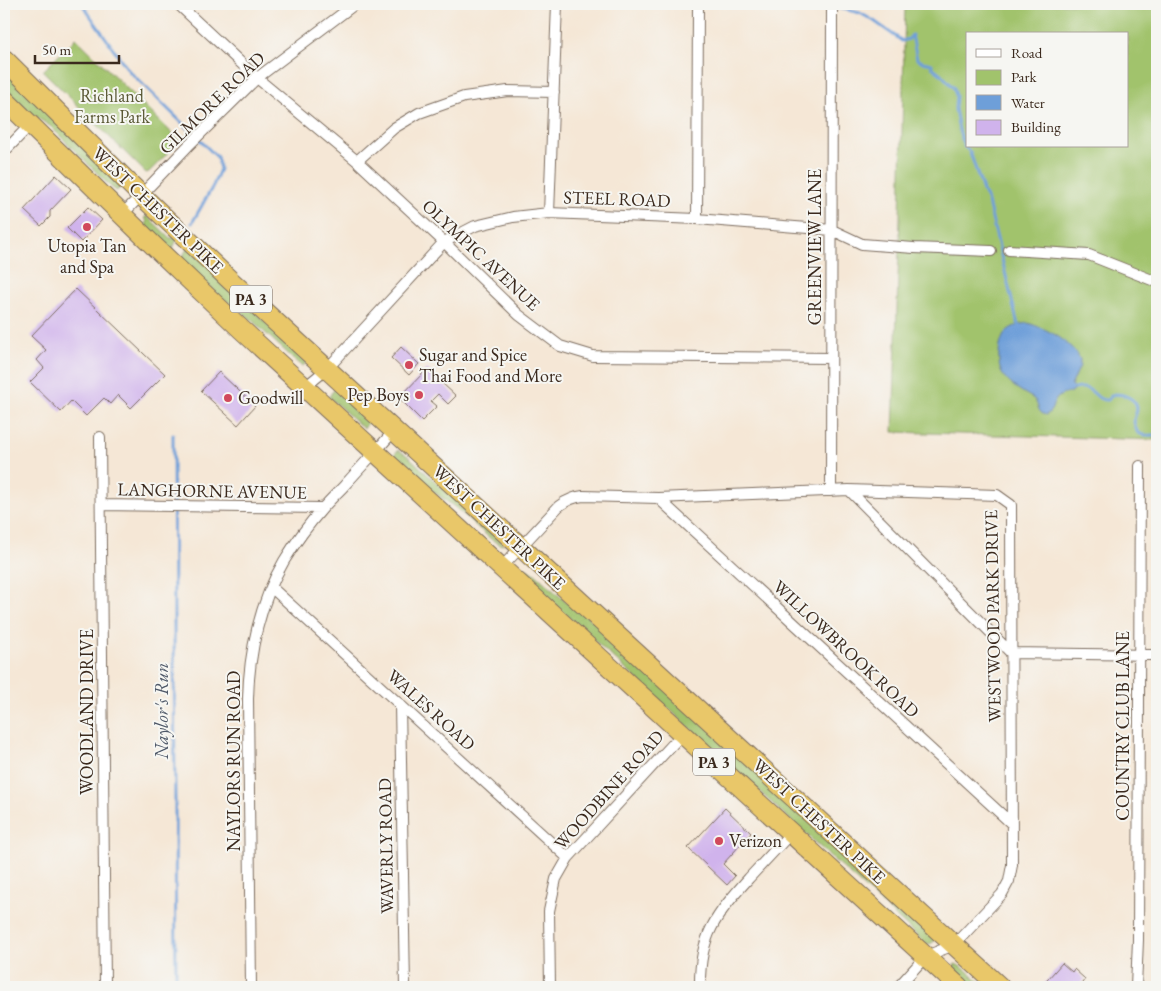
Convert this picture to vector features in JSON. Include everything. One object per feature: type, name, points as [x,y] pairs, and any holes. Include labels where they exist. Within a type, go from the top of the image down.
[{"type":"highway","name":"WEST CHESTER PIKE","points":[[4,59],[231,281],[1000,987]]},
{"type":"highway","name":"WEST CHESTER PIKE","points":[[4,99],[234,322],[959,987]]},
{"type":"street","name":"OLYMPIC AVENUE","points":[[178,4],[257,78],[357,161],[519,315],[560,346],[593,356],[831,358]]},
{"type":"street","name":"GILMORE ROAD","points":[[122,215],[257,78],[355,4]]},
{"type":"street","points":[[549,213],[557,4]]},
{"type":"street","points":[[697,219],[698,4]]},
{"type":"street","name":"GREENVIEW LANE","points":[[831,491],[832,4]]},
{"type":"street","points":[[357,161],[394,128],[419,113],[464,97],[508,91],[554,92]]},
{"type":"street","points":[[4,152],[30,125]]},
{"type":"street","name":"STEEL ROAD","points":[[305,387],[327,369],[444,242],[475,226],[513,217],[549,213],[697,219],[832,230],[862,244],[991,251]]},
{"type":"street","points":[[1008,250],[1089,255],[1157,282]]},
{"type":"street","name":"NAYLORS RUN ROAD","points":[[251,987],[248,673],[259,622],[271,587],[284,561],[302,535],[322,508],[394,431]]},
{"type":"street","name":"WOODLAND DRIVE","points":[[100,436],[105,987]]},
{"type":"street","name":"COUNTRY CLUB LANE","points":[[1136,987],[1138,930],[1140,466]]},
{"type":"street","points":[[849,490],[1011,654],[1157,655]]},
{"type":"street","name":"WESTWOOD PARK DRIVE","points":[[502,568],[560,506],[574,497],[658,498],[849,490],[997,496],[1010,504],[1012,864],[1009,881],[1002,894],[954,945],[926,956]]},
{"type":"street","name":"WILLOWBROOK ROAD","points":[[658,498],[1012,824]]},
{"type":"street","name":"LANGHORNE AVENUE","points":[[101,505],[322,508]]},
{"type":"street","name":"WALES ROAD","points":[[271,587],[568,858]]},
{"type":"street","name":"WAVERLY ROAD","points":[[400,704],[405,987]]},
{"type":"street","name":"WOODBINE ROAD","points":[[550,987],[549,911],[556,879],[568,858],[682,733]]},
{"type":"street","points":[[700,987],[702,952],[716,917],[732,896],[791,832]]},
{"type":"street","points":[[898,987],[926,956]]},
{"type":"green space","points":[[905,4],[1157,4],[1157,440],[893,432]]},
{"type":"green space","name":"Richland Farms Park","points":[[76,38],[180,141],[149,172],[146,173],[43,71]]},
{"type":"green space","points":[[4,67],[122,185],[117,191],[50,126],[30,113],[4,88]]},
{"type":"green space","points":[[147,216],[170,238],[178,238],[171,252],[144,226],[147,221],[144,218]]},
{"type":"green space","points":[[188,247],[307,363],[302,366],[247,316],[217,294],[180,261]]},
{"type":"green space","points":[[339,386],[374,419],[367,423],[364,429],[329,397]]},
{"type":"green space","points":[[398,450],[408,456],[441,487],[477,513],[504,544],[501,545],[492,540],[455,507],[431,490],[396,458],[394,455]]},
{"type":"green space","points":[[521,566],[534,573],[566,602],[598,624],[936,938],[934,941],[926,944],[527,579],[519,567]]},
{"type":"green space","points":[[956,964],[986,987],[971,987],[958,974],[954,965]]},
{"type":"water","points":[[1028,323],[1057,336],[1070,346],[1080,359],[1080,366],[1071,386],[1074,389],[1073,391],[1058,397],[1046,415],[1040,411],[1034,399],[1006,379],[999,365],[1000,346],[1004,335],[1011,328]]},
{"type":"building","points":[[56,175],[71,189],[50,211],[50,217],[41,226],[24,210]]},
{"type":"building","points":[[88,207],[102,220],[81,242],[67,228]]},
{"type":"building","points":[[76,289],[165,374],[131,408],[118,395],[110,404],[104,398],[86,416],[71,401],[61,412],[30,382],[44,368],[37,360],[46,350],[31,336]]},
{"type":"building","points":[[401,347],[419,364],[409,375],[391,358]]},
{"type":"building","name":"Pep Boys","points":[[427,369],[456,396],[448,404],[438,394],[431,401],[437,406],[422,421],[399,398]]},
{"type":"building","name":"Goodwill","points":[[219,372],[255,406],[238,425],[201,391]]},
{"type":"building","name":"Verizon","points":[[725,808],[751,833],[723,864],[735,876],[727,885],[688,848]]},
{"type":"building","points":[[1062,963],[1072,972],[1074,969],[1085,979],[1082,983],[1086,987],[1041,987]]},
{"type":"waterway","name":"Naylor's Run","points":[[82,4],[129,71],[217,157],[220,169],[213,186],[192,223]]},
{"type":"waterway","points":[[782,4],[785,6],[839,8],[860,13],[902,41],[909,39],[912,35],[917,59],[932,64],[932,67],[954,88],[959,130],[964,146],[970,152],[988,202],[1018,325]]},
{"type":"waterway","points":[[1074,389],[1087,389],[1103,400],[1108,400],[1115,394],[1129,397],[1137,408],[1134,419],[1137,432],[1144,435],[1157,435]]},
{"type":"waterway","name":"Naylor's Run","points":[[173,435],[176,987]]},
{"type":"place","name":"Utopia Tan and Spa","points":[[87,227]]},
{"type":"place","name":"Sugar and Spice Thai Food and More","points":[[409,365]]},
{"type":"place","name":"Pep Boys","points":[[419,395]]},
{"type":"place","name":"Goodwill","points":[[228,398]]},
{"type":"place","name":"Verizon","points":[[719,841]]}]
